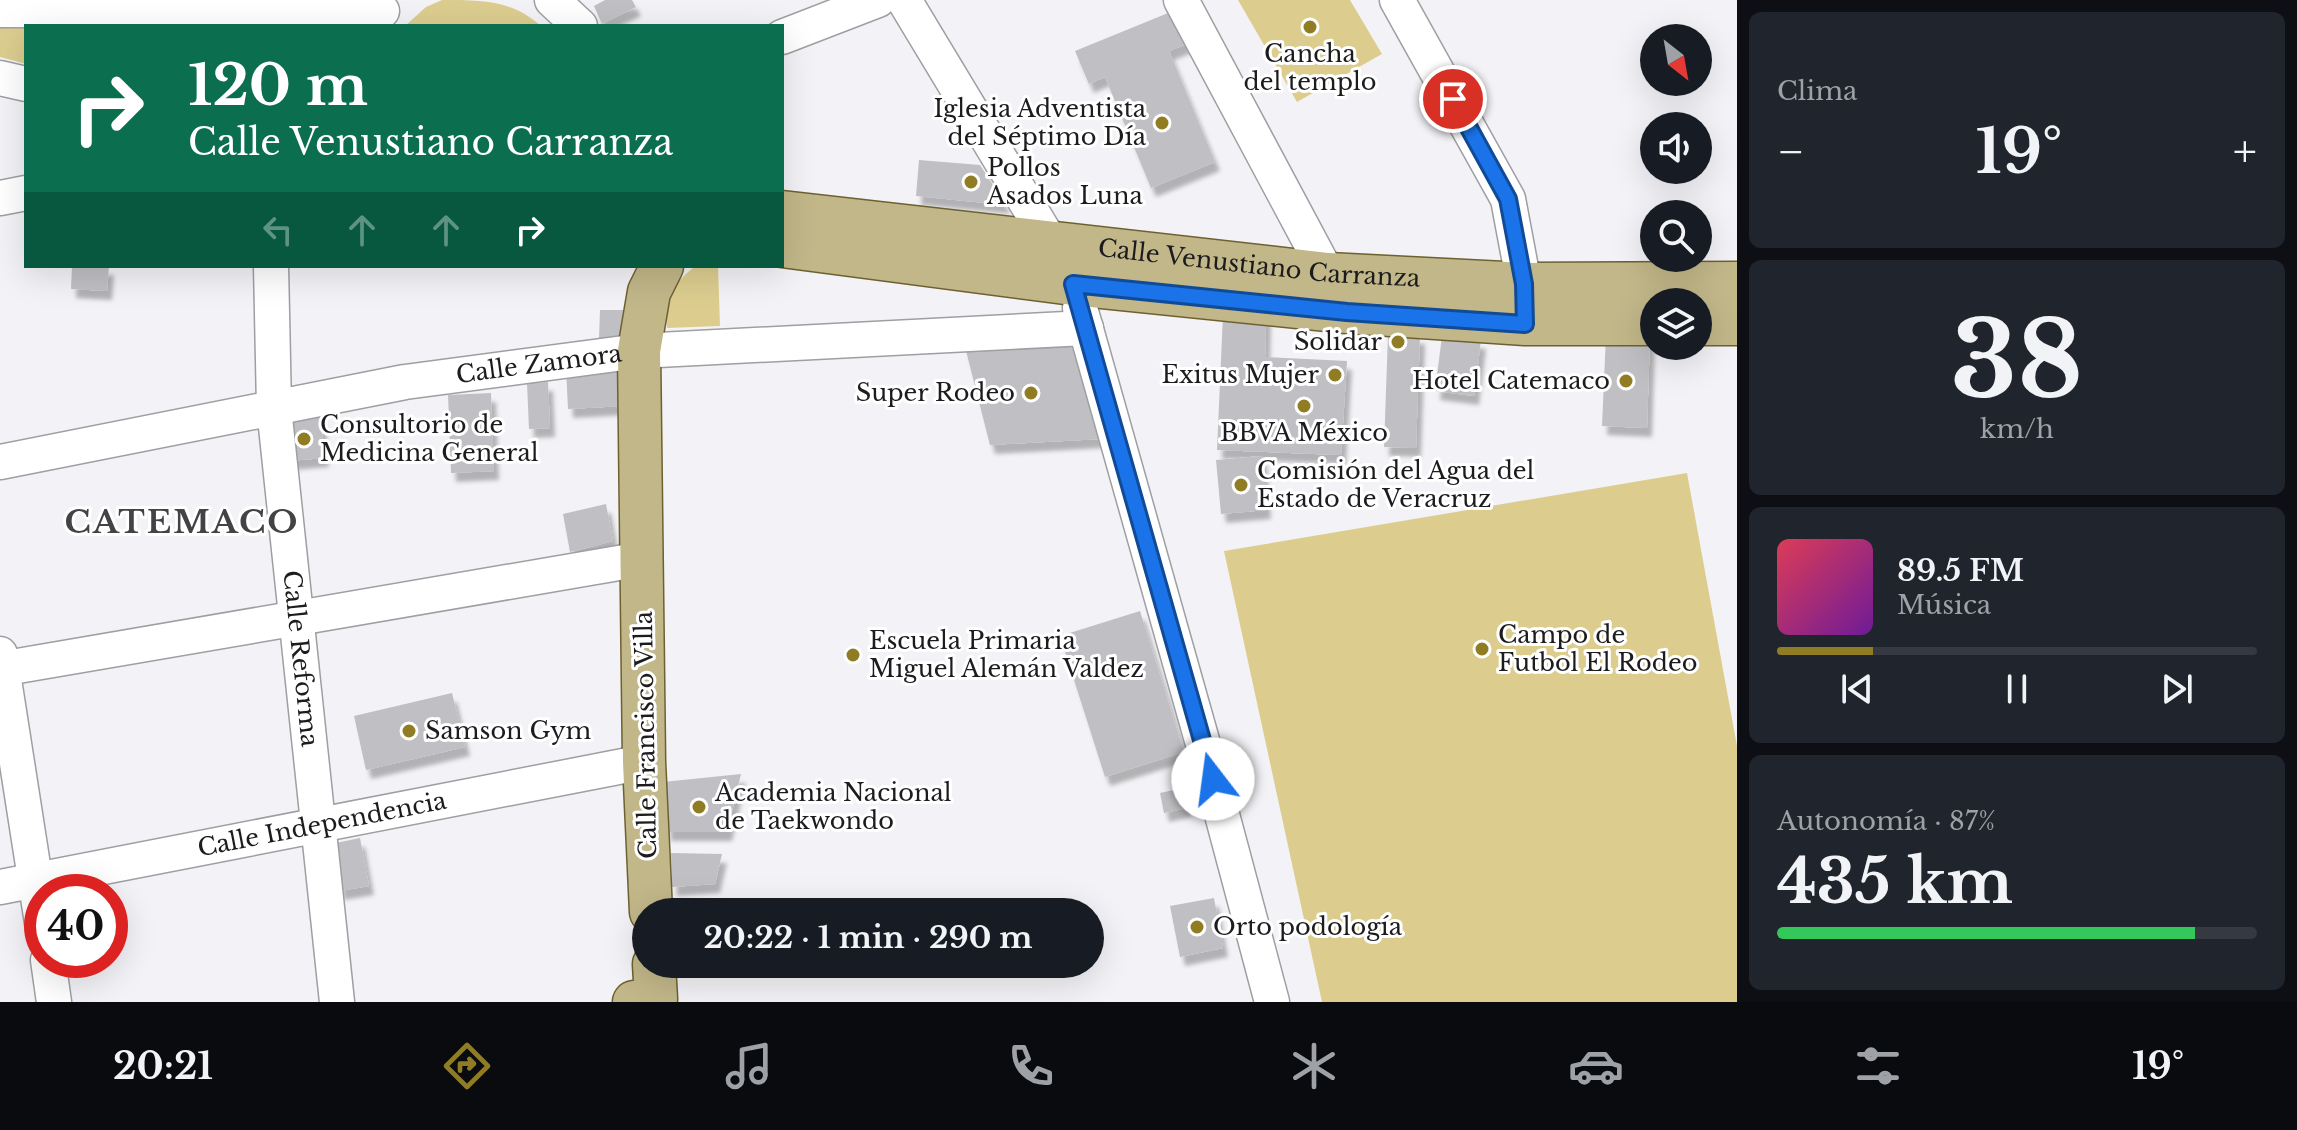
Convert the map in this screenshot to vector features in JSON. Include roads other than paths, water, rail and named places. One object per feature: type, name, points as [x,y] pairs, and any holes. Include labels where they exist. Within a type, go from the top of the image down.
[{"type":"main road","name":"Calle Venustiano Carranza","points":[[784,212],[1328,274],[1640,322]]},
{"type":"main road","name":"Calle Venustiano Carranza","points":[[784,246],[1073,284],[1347,312],[1525,304],[1737,283]]},
{"type":"main road","name":"Calle Francisco Villa","points":[[650,898],[644,762],[639,351],[649,292],[661,268]]},
{"type":"main road","points":[[1712,324],[1737,324]]},
{"type":"street","points":[[552,0],[578,24]]},
{"type":"street","points":[[784,36],[878,0]]},
{"type":"street","points":[[904,0],[1053,244],[1073,284],[1201,736],[1272,1002]]},
{"type":"street","points":[[1181,0],[1347,312]]},
{"type":"street","points":[[1397,0],[1508,199],[1525,304]]},
{"type":"street","points":[[0,10],[75,5],[388,8]]},
{"type":"street","points":[[0,78],[24,84]]},
{"type":"street","points":[[0,198],[24,193]]},
{"type":"street","name":"Calle Reforma","points":[[271,268],[274,408],[337,1002]]},
{"type":"street","name":"Calle Zamora","points":[[0,462],[405,382],[639,351],[1086,328]]},
{"type":"street","points":[[35,874],[1,664],[642,559]]},
{"type":"street","name":"Calle Independencia","points":[[68,874],[644,762]]},
{"type":"street","name":"Calle Independencia","points":[[0,887],[24,882]]},
{"type":"street","points":[[51,978],[54,1002]]},
{"type":"place","name":"Cancha del templo","points":[[1310,27]]},
{"type":"place","name":"Iglesia Adventista del Séptimo Día","points":[[1162,123]]},
{"type":"place","name":"Pollos Asados Luna","points":[[971,182]]},
{"type":"place","name":"Solidar","points":[[1398,342]]},
{"type":"place","name":"Exitus Mujer","points":[[1335,375]]},
{"type":"place","name":"Hotel Catemaco","points":[[1626,381]]},
{"type":"place","name":"Super Rodeo","points":[[1031,393]]},
{"type":"place","name":"BBVA México","points":[[1304,406]]},
{"type":"place","name":"Consultorio de Medicina General","points":[[304,439]]},
{"type":"place","name":"Comisión del Agua del Estado de Veracruz","points":[[1241,485]]},
{"type":"place","name":"Campo de Futbol El Rodeo","points":[[1482,649]]},
{"type":"place","name":"Escuela Primaria Miguel Alemán Valdez","points":[[853,655]]},
{"type":"place","name":"Samson Gym","points":[[409,731]]},
{"type":"place","name":"Academia Nacional de Taekwondo","points":[[699,807]]},
{"type":"place","name":"Orto podología","points":[[1197,927]]},
{"type":"district","name":"CATEMACO","points":[[182,522]]}]
